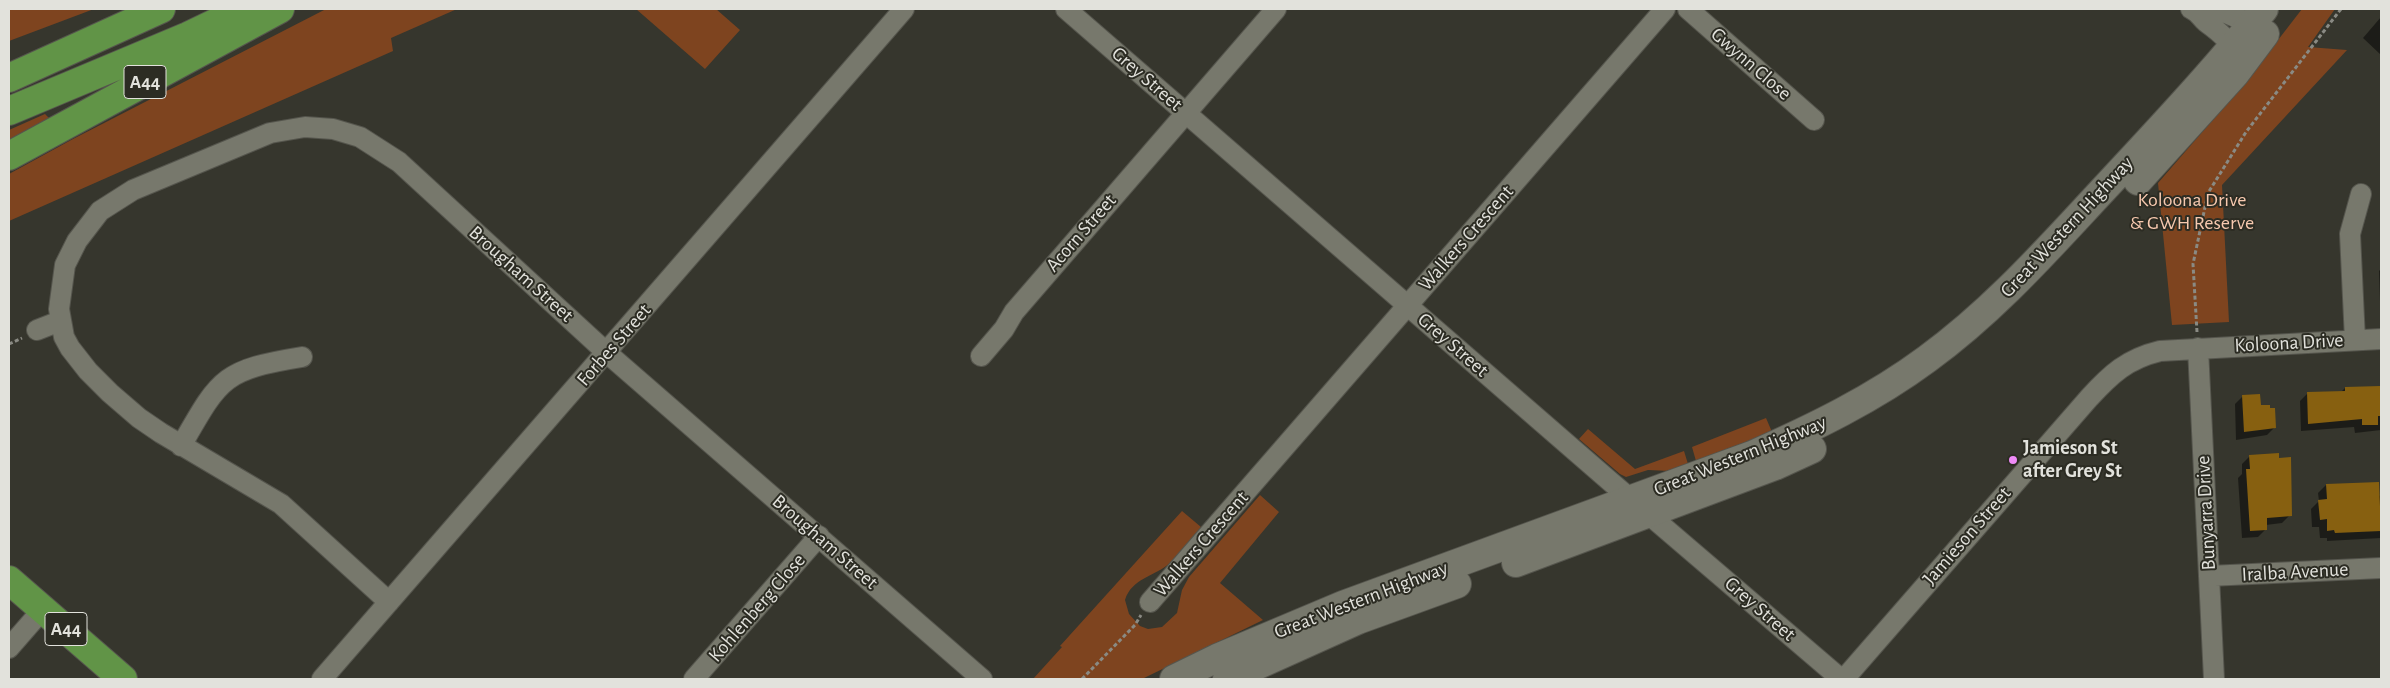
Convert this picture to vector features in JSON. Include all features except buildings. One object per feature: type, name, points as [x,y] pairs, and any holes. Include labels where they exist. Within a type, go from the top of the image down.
[{"type":"highway","points":[[9,78],[75,46],[161,9]]},
{"type":"highway","points":[[9,112],[171,44],[244,9]]},
{"type":"highway","name":"A44","points":[[9,156],[280,9]]},
{"type":"highway","points":[[9,65],[75,46]]},
{"type":"highway","name":"A44","points":[[9,580],[124,679]]},
{"type":"main road","name":"Great Western Highway","points":[[1227,679],[1358,620],[1640,507],[1790,439],[1867,398],[1927,360],[1986,312],[2034,265],[2182,104],[2232,46],[2261,21],[2284,9]]},
{"type":"main road","name":"Great Western Highway","points":[[1174,679],[1225,654],[1343,605],[1640,507],[1775,466],[1820,445],[1896,402],[1944,370],[1994,330],[2048,278],[2235,74],[2261,21]]},
{"type":"street","name":"Forbes Street","points":[[322,679],[608,353],[904,9]]},
{"type":"street","name":"Grey Street","points":[[1066,9],[1640,507],[1843,679]]},
{"type":"street","name":"Acorn Street","points":[[981,356],[1004,329],[1014,312],[1276,9]]},
{"type":"street","name":"Walkers Crescent","points":[[1150,602],[1665,9]]},
{"type":"street","name":"Gwynn Close","points":[[1688,9],[1814,120]]},
{"type":"street","points":[[2232,46],[2222,32],[2205,21],[2203,9],[2261,21]]},
{"type":"street","name":"Brougham Street","points":[[389,602],[287,509],[181,446],[139,418],[101,384],[70,348],[64,337],[60,321],[60,293],[65,265],[84,230],[111,203],[133,190],[270,133],[305,127],[320,127],[360,137],[393,158],[608,353],[982,679]]},
{"type":"street","points":[[2355,340],[2350,234],[2361,194]]},
{"type":"street","points":[[38,330],[60,321]]},
{"type":"street","name":"Koloona Drive","points":[[2198,348],[2381,339]]},
{"type":"street","name":"Bunyarra Drive","points":[[2198,348],[2214,679]]},
{"type":"street","name":"Jamieson Street","points":[[1843,679],[2110,376],[2124,365],[2149,354],[2198,348]]},
{"type":"street","points":[[181,446],[212,394],[232,376],[251,367],[302,357]]},
{"type":"street","name":"Kohlenberg Close","points":[[694,679],[819,536]]},
{"type":"street","name":"Iralba Avenue","points":[[2209,576],[2381,568]]},
{"type":"street","points":[[9,648],[43,610]]},
{"type":"path","points":[[2198,348],[2192,264],[2208,192],[2246,132],[2341,9]]},
{"type":"path","points":[[1082,679],[1135,625],[1150,602]]},
{"type":"green space","points":[[9,9],[94,9],[9,41]]},
{"type":"green space","points":[[326,9],[457,9],[391,38],[393,51],[9,221],[9,174]]},
{"type":"green space","points":[[636,9],[716,9],[740,30],[705,69]]},
{"type":"green space","name":"Koloona Drive & GWH Reserve","points":[[2302,9],[2335,9],[2308,47],[2347,50],[2222,185],[2229,322],[2172,325],[2158,183],[2244,84]]},
{"type":"green space","points":[[45,114],[50,119],[9,145],[9,130]]},
{"type":"green space","points":[[1766,418],[1772,432],[1696,461],[1692,447]]},
{"type":"green space","points":[[1588,429],[1635,469],[1684,451],[1688,464],[1670,471],[1648,470],[1626,477],[1579,439]]},
{"type":"green space","points":[[1260,495],[1279,512],[1220,583],[1263,620],[1142,679],[1033,679],[1062,647],[1060,646],[1182,511],[1201,527],[1170,563],[1138,582],[1128,593],[1125,600],[1129,614],[1140,626],[1148,629],[1162,627],[1177,613],[1182,590],[1189,577]]},
{"type":"place","name":"Jamieson St after Grey St","points":[[2013,460]]}]
